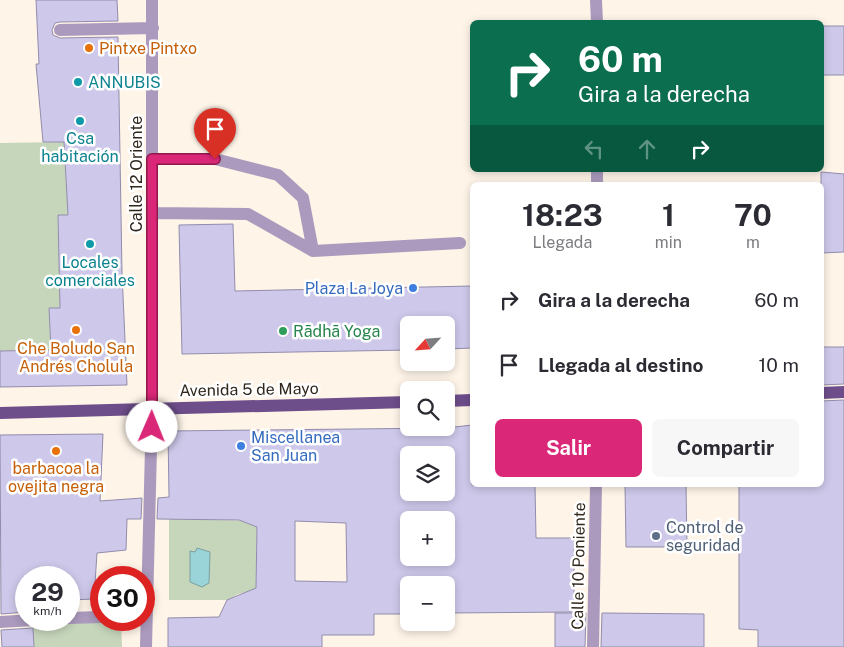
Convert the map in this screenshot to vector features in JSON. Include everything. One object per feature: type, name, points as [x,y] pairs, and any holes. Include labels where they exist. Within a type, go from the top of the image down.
[{"type":"main road","points":[[824,393],[844,392]]},
{"type":"main road","points":[[455,401],[470,400]]},
{"type":"main road","name":"Avenida 5 de Mayo","points":[[0,413],[400,402]]},
{"type":"street","name":"Calle 12 Oriente","points":[[147,566],[152,408],[152,0]]},
{"type":"street","points":[[596,0],[596,20]]},
{"type":"street","points":[[60,30],[153,28]]},
{"type":"street","points":[[152,159],[215,159],[278,175],[303,198],[313,251]]},
{"type":"street","points":[[152,214],[248,214],[313,251],[460,243]]},
{"type":"street","name":"Calle 10 Poniente","points":[[593,647],[596,487]]},
{"type":"street","points":[[0,622],[15,621]]},
{"type":"street","name":"Calle 12 Oriente","points":[[146,631],[146,647]]},
{"type":"green space","points":[[64,142],[68,215],[58,215],[61,308],[49,309],[51,351],[0,351],[0,143]]},
{"type":"green space","points":[[169,519],[257,521],[256,590],[238,594],[228,600],[169,600]]},
{"type":"green space","points":[[90,621],[90,631],[121,631],[122,647],[34,647],[33,631],[80,631],[80,622]]},
{"type":"water","points":[[197,548],[210,552],[209,583],[202,587],[190,582],[190,551],[195,552]]},
{"type":"building","points":[[36,0],[117,0],[118,21],[60,22],[55,23],[52,30],[53,35],[60,38],[118,37],[122,273],[127,385],[0,387],[0,351],[51,350],[49,308],[60,308],[58,215],[68,215],[64,142],[43,142],[36,64],[39,64]]},
{"type":"building","points":[[824,26],[844,26],[844,75],[824,75]]},
{"type":"building","points":[[821,172],[844,174],[844,252],[824,253],[824,182],[821,182]]},
{"type":"building","name":"Plaza La Joya","points":[[233,224],[235,291],[470,286],[470,348],[455,349],[455,316],[400,316],[400,350],[182,354],[179,225]]},
{"type":"building","points":[[824,347],[844,347],[844,384],[824,385]]},
{"type":"building","points":[[844,400],[844,647],[758,647],[758,630],[739,629],[739,487],[824,487],[824,401]]},
{"type":"building","points":[[470,425],[470,487],[535,487],[536,538],[574,538],[574,612],[455,613],[455,576],[400,576],[400,614],[374,614],[374,635],[322,635],[322,647],[168,647],[168,618],[219,617],[227,600],[256,588],[257,527],[239,520],[157,519],[158,498],[169,497],[168,431],[400,428],[400,436],[455,436],[455,427]],"holes":[[[295,521],[346,523],[347,582],[295,581]]]},
{"type":"building","points":[[103,434],[100,501],[142,498],[141,519],[127,519],[126,550],[97,553],[96,566],[90,566],[90,599],[80,600],[80,566],[15,566],[15,613],[1,614],[0,435]]},
{"type":"building","points":[[625,487],[686,487],[687,547],[626,547]]},
{"type":"building","points":[[555,613],[586,613],[585,647],[555,647]]},
{"type":"building","points":[[602,613],[704,614],[704,647],[601,647]]},
{"type":"building","points":[[1,630],[33,631],[34,647],[2,647]]},
{"type":"place","name":"Pintxe Pintxo","points":[[89,48]]},
{"type":"place","name":"ANNUBIS","points":[[78,82]]},
{"type":"place","name":"Csa habitación","points":[[80,121]]},
{"type":"place","name":"Locales comerciales","points":[[90,244]]},
{"type":"place","name":"Plaza La Joya","points":[[413,288]]},
{"type":"place","name":"Che Boludo San Andrés Cholula","points":[[76,330]]},
{"type":"place","name":"Rādhā Yoga","points":[[283,331]]},
{"type":"place","name":"Miscellanea San Juan","points":[[241,446]]},
{"type":"place","name":"barbacoa la ovejita negra","points":[[56,451]]},
{"type":"place","name":"Control de seguridad","points":[[656,536]]},
{"type":"route","points":[[152,427],[152,159],[215,159]]}]
